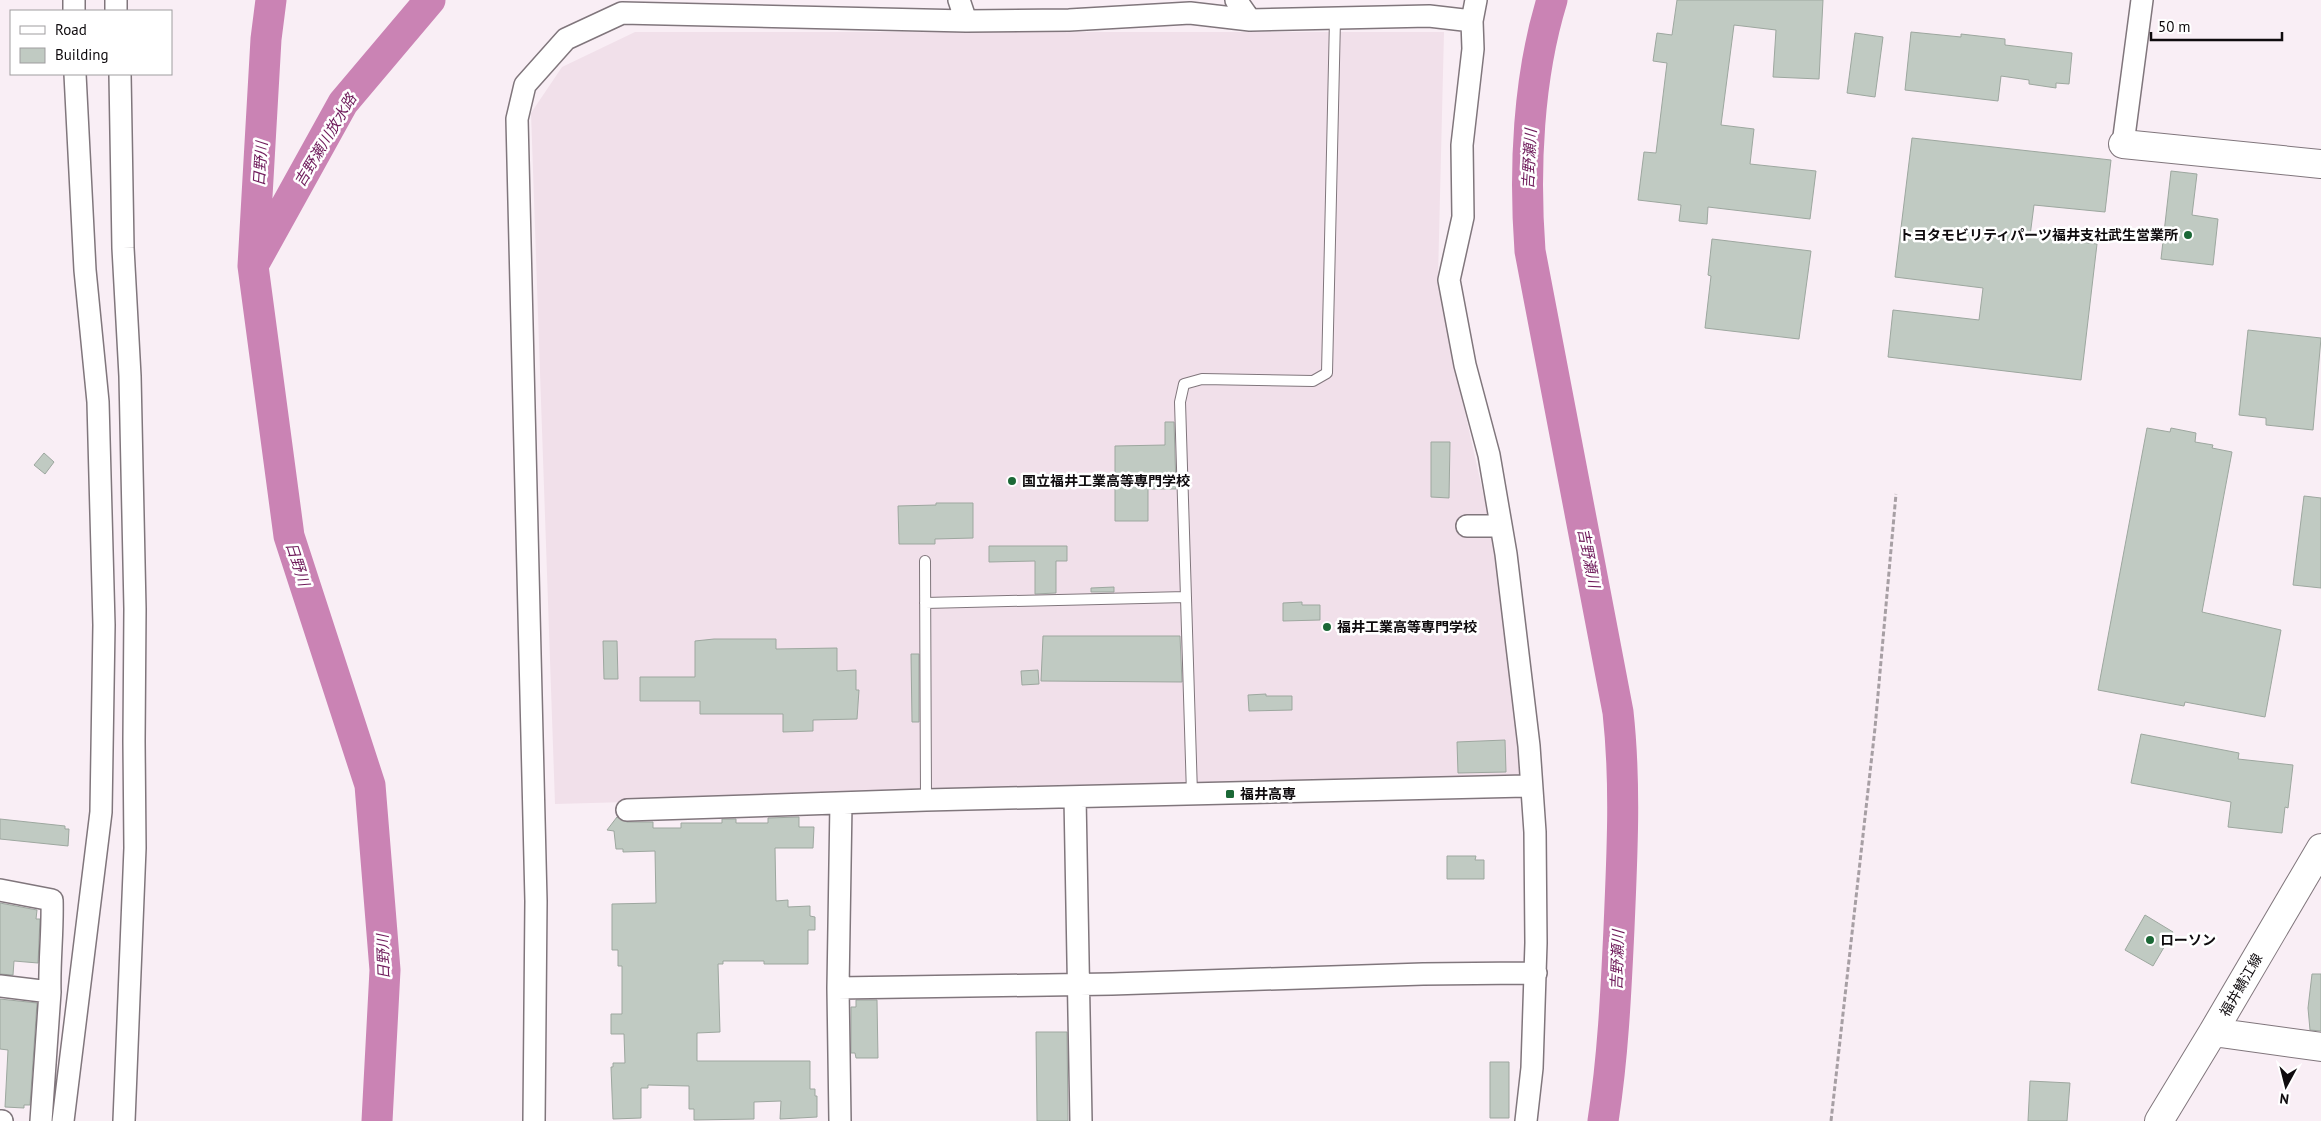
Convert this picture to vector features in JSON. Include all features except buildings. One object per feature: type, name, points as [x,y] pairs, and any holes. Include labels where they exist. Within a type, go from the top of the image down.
[{"type":"main road","points":[[2124,144],[2321,164]]},
{"type":"main road","name":"福井鯖江線","points":[[2159,1121],[2214,1032],[2321,848]]},
{"type":"main road","points":[[2214,1032],[2321,1047]]},
{"type":"street","points":[[959,0],[966,21]]},
{"type":"street","points":[[1236,0],[1250,20]]},
{"type":"street","points":[[1476,0],[1472,21],[1473,48],[1462,145],[1463,217],[1449,280],[1465,364],[1489,455],[1501,526],[1529,746],[1535,832],[1536,973],[1532,1068],[1526,1121]]},
{"type":"street","points":[[2124,144],[2142,0]]},
{"type":"street","points":[[534,1121],[536,901],[518,119],[525,85],[566,39],[622,12],[966,21],[1069,20],[1190,13],[1250,20],[1429,16],[1472,21]]},
{"type":"street","points":[[63,1121],[101,812],[104,625],[98,402],[85,270],[75,75]]},
{"type":"street","points":[[120,75],[123,248],[130,376],[135,609],[134,741],[136,848],[124,1121]]},
{"type":"street","points":[[1467,526],[1501,526]]},
{"type":"street","points":[[627,810],[926,800],[1531,786]]},
{"type":"street","points":[[1075,797],[1082,1121]]},
{"type":"street","points":[[840,1121],[838,988],[841,803]]},
{"type":"street","points":[[0,890],[52,900],[53,934],[49,972],[50,992],[41,1121]]},
{"type":"street","points":[[838,988],[1112,984],[1423,974],[1536,973]]},
{"type":"street","points":[[0,986],[50,992]]},
{"type":"lane","points":[[1192,794],[1180,402],[1184,384],[1202,379],[1313,381],[1327,373],[1335,19]]},
{"type":"lane","points":[[925,561],[926,800]]},
{"type":"lane","points":[[925,603],[1186,597]]},
{"type":"path","points":[[1831,1121],[1876,728],[1896,494]]},
{"type":"shaded area","name":"国立福井工業高等専門学校","points":[[635,32],[1444,32],[1438,278],[1464,408],[1497,555],[1521,777],[555,804],[531,113],[562,67]]},
{"type":"waterway","name":"日野川","points":[[271,0],[266,39],[253,266],[289,536],[370,785],[385,970],[377,1121]]},
{"type":"waterway","name":"吉野瀬川放水路","points":[[256,260],[343,103],[430,0]]},
{"type":"waterway","name":"吉野瀬川","points":[[1552,0],[1538,61],[1530,124],[1528,157],[1530,251],[1618,712],[1622,766],[1622,847],[1617,976],[1612,1049],[1603,1121]]},
{"type":"place","name":"トヨタモビリティパーツ福井支社武生営業所","points":[[2188,235]]},
{"type":"place","name":"国立福井工業高等専門学校","points":[[1012,481]]},
{"type":"place","name":"福井工業高等専門学校","points":[[1327,627]]},
{"type":"place","name":"福井高専","points":[[1230,794]]},
{"type":"place","name":"ローソン","points":[[2150,940]]}]
